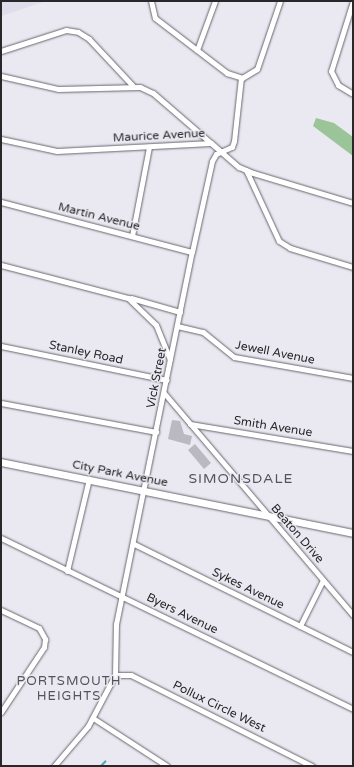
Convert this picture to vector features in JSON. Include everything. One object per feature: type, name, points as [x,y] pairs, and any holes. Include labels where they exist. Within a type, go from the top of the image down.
[{"type":"street","points":[[150,1],[155,18],[228,73],[241,78],[251,75],[257,69],[280,1]]},
{"type":"street","points":[[196,50],[215,1]]},
{"type":"street","points":[[353,1],[331,71],[338,85],[353,94]]},
{"type":"street","points":[[1,51],[66,30],[76,31],[89,39],[133,86]]},
{"type":"street","points":[[1,76],[58,89],[133,86],[152,93],[211,143]]},
{"type":"street","name":"Vick Street","points":[[54,766],[93,718],[115,675],[115,636],[122,597],[134,544],[143,490],[167,380],[192,252],[212,161],[221,152],[232,147],[234,141],[241,78]]},
{"type":"street","name":"Maurice Avenue","points":[[1,139],[48,151],[211,143],[246,170],[353,203]]},
{"type":"street","points":[[132,236],[148,147]]},
{"type":"street","points":[[246,170],[279,241],[296,250],[353,267]]},
{"type":"street","name":"Martin Avenue","points":[[1,202],[192,252]]},
{"type":"street","points":[[1,265],[180,312]]},
{"type":"street","points":[[128,298],[156,325],[171,359]]},
{"type":"street","name":"Jewell Avenue","points":[[178,326],[203,332],[234,357],[353,378]]},
{"type":"street","name":"Stanley Road","points":[[1,346],[167,380]]},
{"type":"street","name":"Beaton Drive","points":[[164,393],[353,615]]},
{"type":"street","points":[[1,403],[156,432]]},
{"type":"street","name":"Smith Avenue","points":[[190,424],[353,451]]},
{"type":"street","name":"City Park Avenue","points":[[1,462],[353,533]]},
{"type":"street","points":[[68,571],[88,479]]},
{"type":"street","name":"Byers Avenue","points":[[1,538],[353,709]]},
{"type":"street","name":"Sykes Avenue","points":[[134,544],[353,652]]},
{"type":"street","points":[[300,626],[323,580]]},
{"type":"street","points":[[1,610],[37,627],[44,635],[44,647],[1,712]]},
{"type":"street","name":"Pollux Circle West","points":[[115,675],[131,675],[312,766]]},
{"type":"street","points":[[93,718],[167,766]]},
{"type":"shaded area","points":[[1,1],[46,1],[1,16]]},
{"type":"green space","points":[[316,118],[334,123],[353,137],[353,156],[313,126]]},
{"type":"building","points":[[172,420],[180,421],[184,434],[192,436],[190,445],[168,439]]},
{"type":"building","points":[[195,444],[211,463],[204,469],[188,450]]},
{"type":"waterway","points":[[101,766],[105,762]]},
{"type":"district","name":"SIMONSDALE","points":[[241,479]]},
{"type":"district","name":"PORTSMOUTH HEIGHTS","points":[[69,690]]}]
